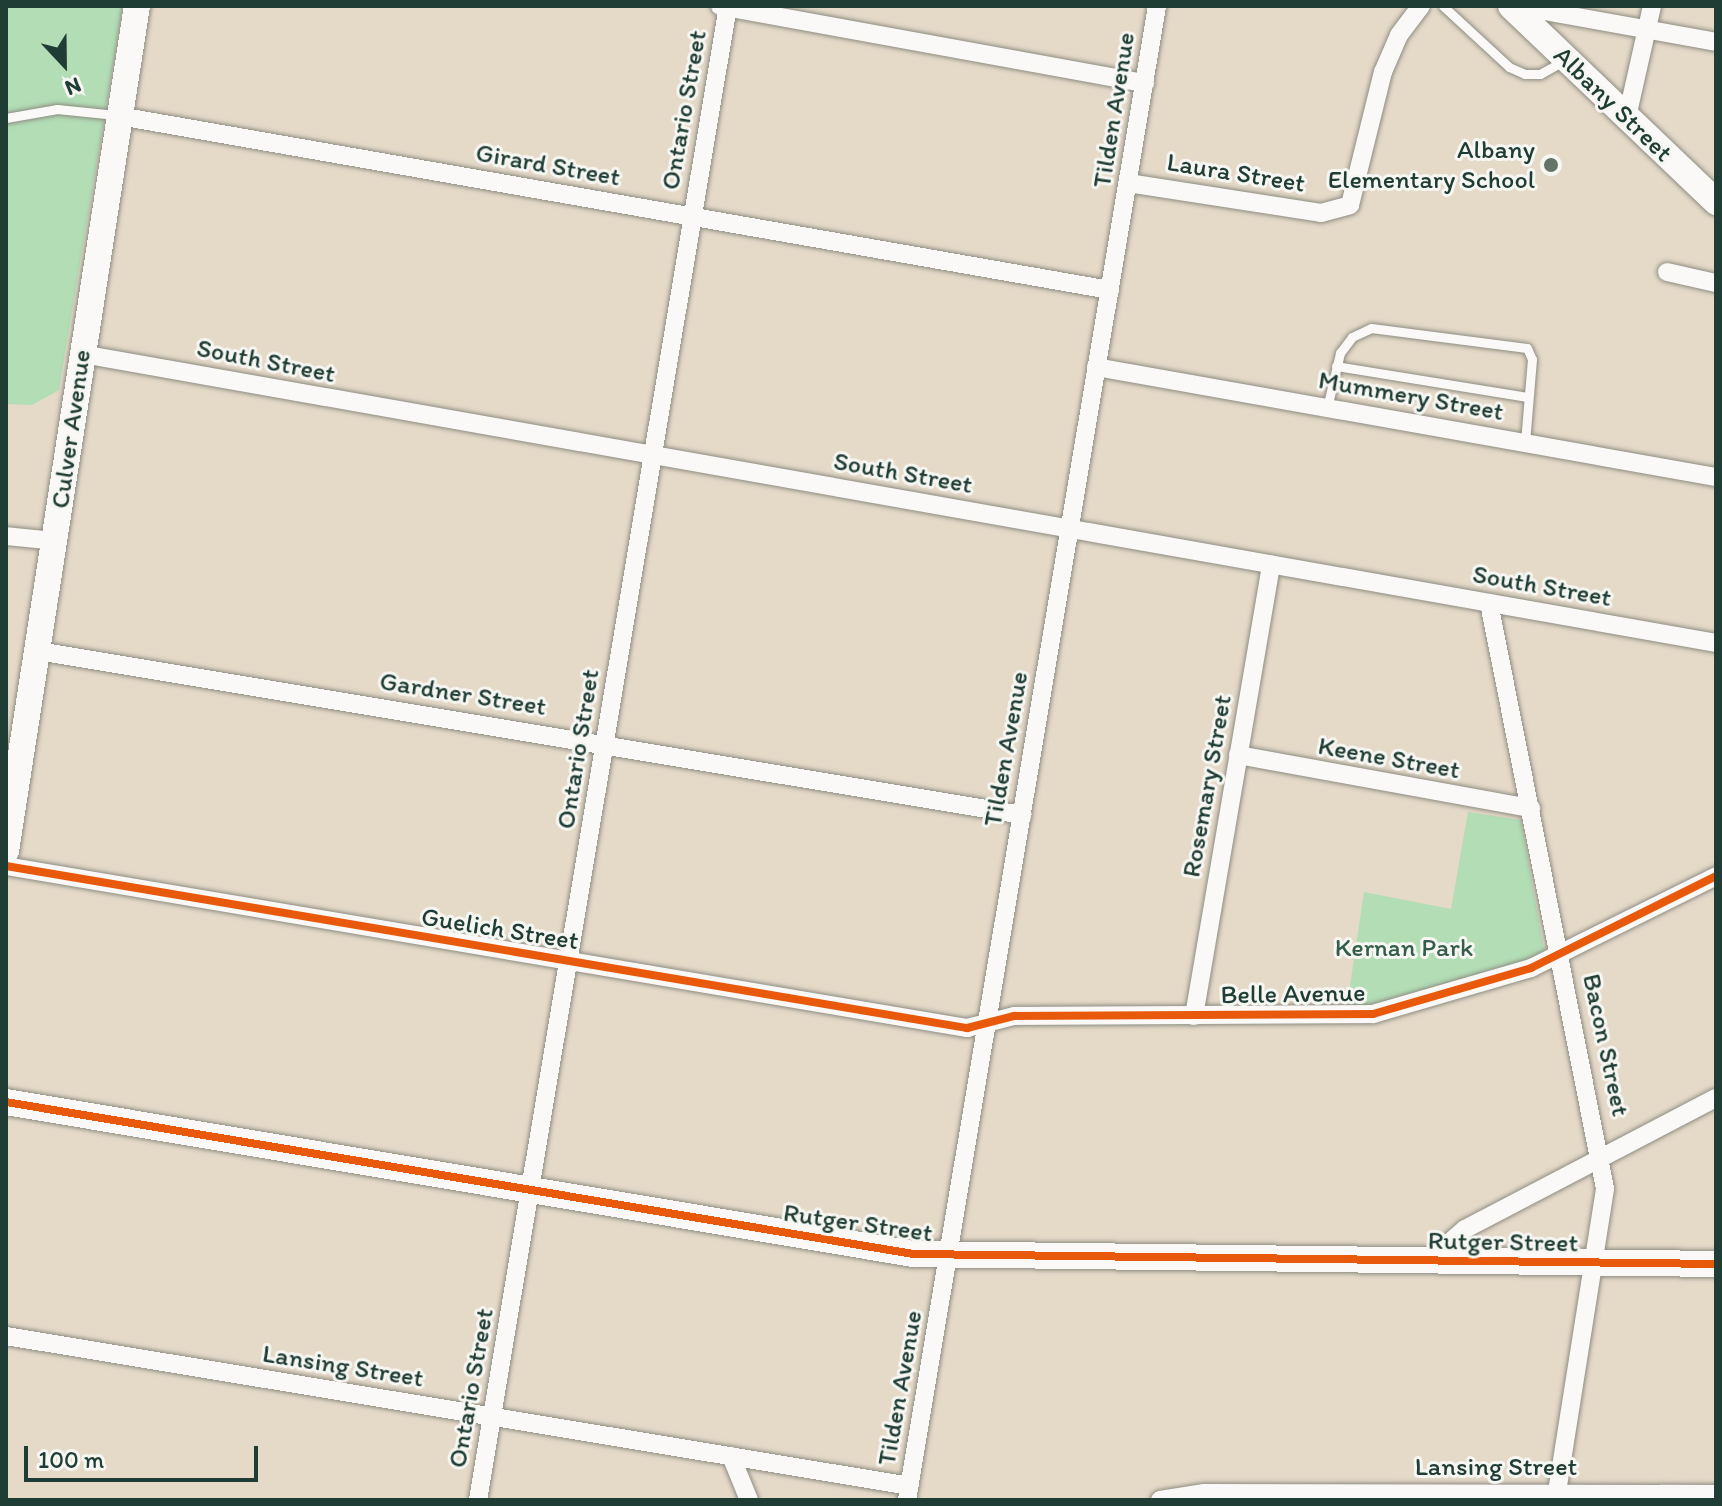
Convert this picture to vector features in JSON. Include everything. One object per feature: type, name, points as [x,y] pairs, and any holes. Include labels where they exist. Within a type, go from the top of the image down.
[{"type":"street","name":"Culver Avenue","points":[[6,851],[14,754],[38,651],[137,6]]},
{"type":"street","points":[[725,6],[1145,83]]},
{"type":"street","name":"Ontario Street","points":[[478,1500],[725,6]]},
{"type":"street","name":"Tilden Avenue","points":[[908,1493],[1157,6]]},
{"type":"street","name":"Laura Street","points":[[1128,183],[1336,211],[1350,205],[1357,189],[1383,72],[1399,35],[1421,6]]},
{"type":"street","points":[[1627,117],[1652,6]]},
{"type":"street","points":[[1514,9],[1533,9],[1716,42]]},
{"type":"street","name":"Albany Street","points":[[1514,9],[1716,202]]},
{"type":"street","name":"Girard Street","points":[[119,116],[1110,290]]},
{"type":"street","points":[[1667,272],[1716,283]]},
{"type":"street","name":"South Street","points":[[82,354],[1716,643]]},
{"type":"street","name":"Mummery Street","points":[[1096,367],[1716,477]]},
{"type":"street","points":[[6,536],[55,541]]},
{"type":"street","name":"Rosemary Street","points":[[1194,1016],[1271,565]]},
{"type":"street","name":"Bacon Street","points":[[1489,603],[1603,1158],[1605,1189],[1556,1497]]},
{"type":"street","name":"Gardner Street","points":[[38,651],[605,743],[1022,815]]},
{"type":"street","name":"Keene Street","points":[[1238,755],[1531,808]]},
{"type":"street","name":"Guelich Street","points":[[6,866],[967,1028],[987,1024]]},
{"type":"street","name":"Belle Avenue","points":[[987,1024],[1014,1016],[1373,1014],[1561,955],[1716,876]]},
{"type":"street","points":[[1443,1261],[1450,1242],[1465,1229],[1716,1098]]},
{"type":"street","name":"Rutger Street","points":[[6,1102],[867,1247],[950,1255],[1716,1264]]},
{"type":"street","name":"Lansing Street","points":[[6,1336],[731,1456],[908,1493]]},
{"type":"street","points":[[731,1456],[749,1500]]},
{"type":"street","name":"Lansing Street","points":[[1160,1500],[1204,1493],[1556,1497],[1716,1494]]},
{"type":"lane","points":[[1443,6],[1509,67],[1525,74],[1540,74],[1566,59]]},
{"type":"lane","points":[[6,118],[57,109],[119,116]]},
{"type":"lane","points":[[1327,408],[1336,366],[1352,337],[1371,328],[1411,330],[1527,348],[1532,359],[1525,443]]},
{"type":"lane","points":[[1336,366],[1528,397]]},
{"type":"green space","points":[[6,6],[123,6],[59,390],[32,405],[6,404]]},
{"type":"green space","name":"Kernan Park","points":[[1468,812],[1521,820],[1545,955],[1381,1004],[1347,1006],[1364,892],[1451,909]]},
{"type":"cycle path","points":[[6,866],[967,1028],[1014,1016],[1373,1014],[1531,968],[1716,876]]},
{"type":"cycle path","points":[[6,1102],[913,1254],[1716,1264]]},
{"type":"place","name":"Albany Elementary School","points":[[1551,165]]}]
